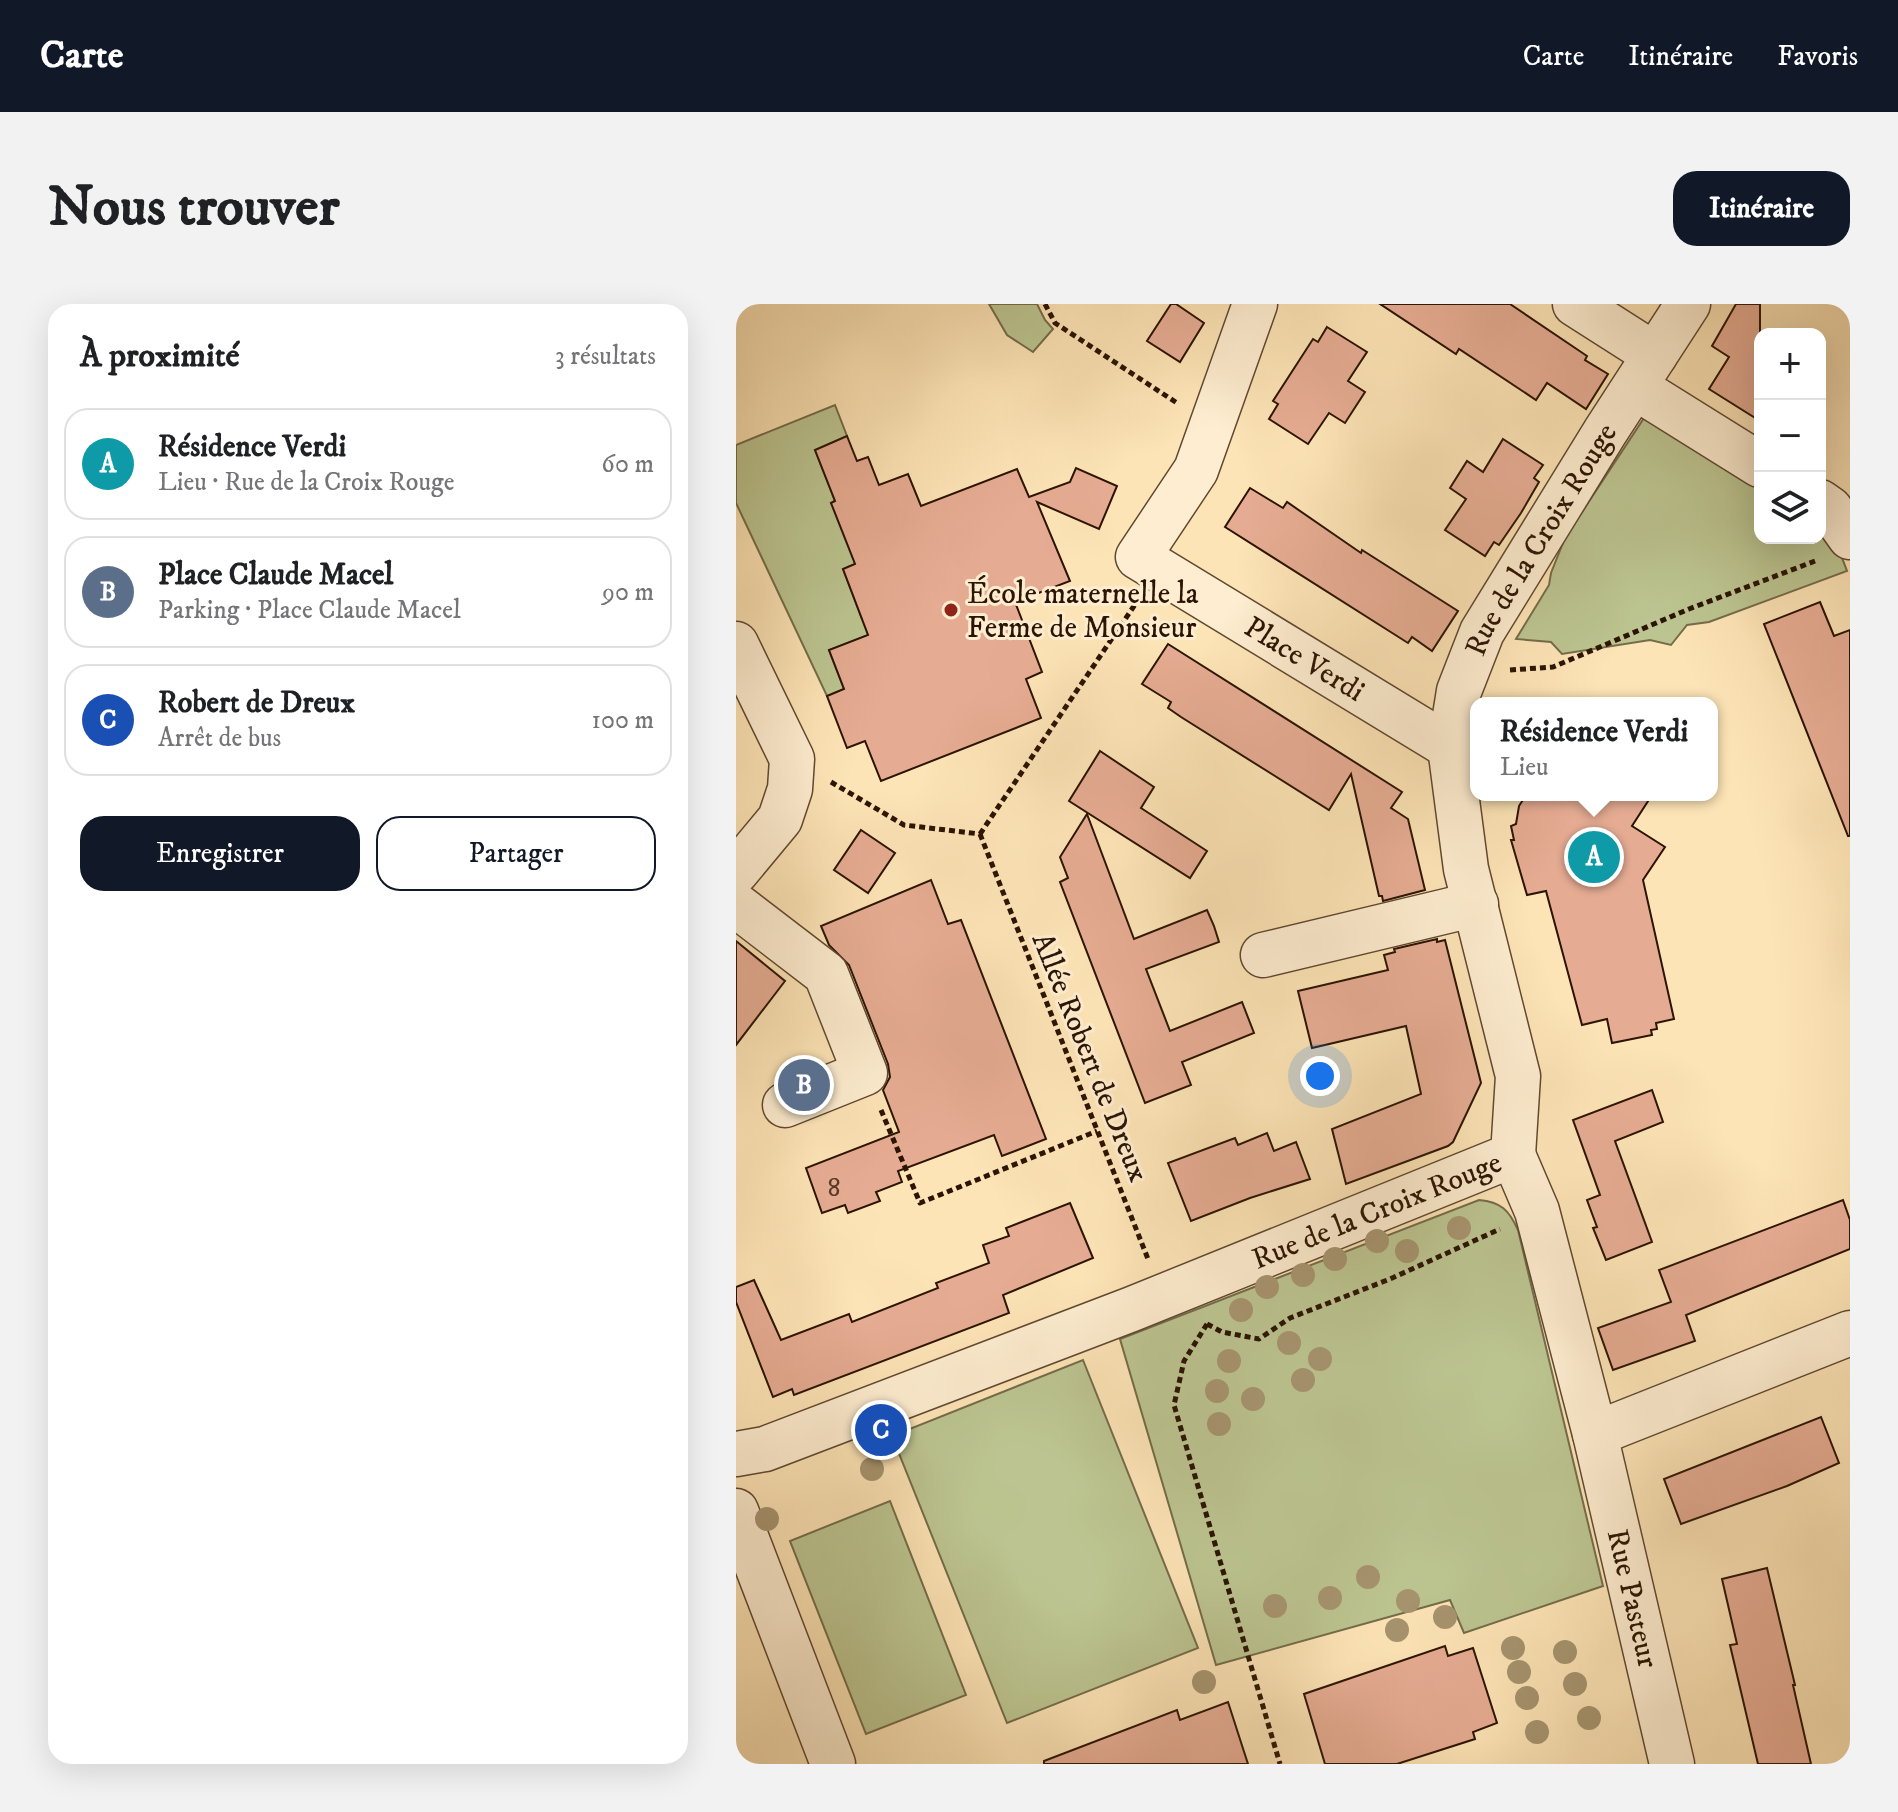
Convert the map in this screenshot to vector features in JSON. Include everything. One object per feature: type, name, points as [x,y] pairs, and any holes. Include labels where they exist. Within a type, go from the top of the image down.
[{"type":"street","points":[[1158,569],[1138,557],[1196,470],[1255,304]]},
{"type":"street","points":[[1575,304],[1645,371],[1754,460]]},
{"type":"street","name":"Rue de la Croix Rouge","points":[[736,1454],[765,1449],[1165,1295],[1513,1155],[1518,1076],[1466,869],[1450,747],[1459,691],[1482,632],[1688,304]]},
{"type":"street","points":[[1826,506],[1830,509],[1833,549]]},
{"type":"street","name":"Place Verdi","points":[[1158,569],[1450,747]]},
{"type":"street","points":[[736,644],[792,759],[790,789],[780,819],[736,872]]},
{"type":"street","points":[[1263,955],[1476,904]]},
{"type":"street","points":[[736,905],[826,974],[865,1073],[785,1105]]},
{"type":"street","name":"Rue Pasteur","points":[[1513,1155],[1537,1211],[1595,1434],[1672,1764]]},
{"type":"street","points":[[1595,1434],[1850,1333]]},
{"type":"street","points":[[736,1511],[833,1764]]},
{"type":"path","points":[[1045,304],[1055,323],[1212,425]]},
{"type":"path","points":[[1466,673],[1553,667],[1833,549]]},
{"type":"path","points":[[792,759],[904,825],[980,834],[1158,569]]},
{"type":"path","name":"Allée Robert de Dreux","points":[[980,834],[1146,1256],[1165,1295]]},
{"type":"path","points":[[865,1073],[920,1203],[1097,1131]]},
{"type":"path","points":[[1165,1295],[1197,1300],[1207,1324],[1222,1332],[1259,1339],[1290,1318],[1390,1279],[1537,1211]]},
{"type":"path","points":[[1207,1324],[1184,1361],[1174,1405],[1280,1764]]},
{"type":"green space","points":[[989,304],[1037,304],[1053,329],[1033,352],[1007,335]]},
{"type":"green space","points":[[835,405],[847,436],[815,450],[835,501],[831,503],[872,557],[843,569],[862,619],[874,633],[829,650],[844,689],[827,696],[736,503],[736,445]]},
{"type":"green space","points":[[1650,409],[1754,477],[1754,544],[1826,544],[1826,516],[1847,571],[1709,622],[1687,625],[1671,645],[1650,640],[1562,654],[1551,642],[1516,639],[1549,585],[1573,518],[1580,515]]},
{"type":"green space","points":[[1479,1200],[1503,1208],[1518,1230],[1603,1586],[1464,1633],[1450,1600],[1216,1665],[1120,1339]]},
{"type":"green space","points":[[1083,1360],[1198,1648],[1007,1723],[892,1436]]},
{"type":"green space","points":[[890,1501],[966,1695],[866,1734],[790,1541]]},
{"type":"building","points":[[1171,304],[1176,304],[1204,323],[1180,362],[1147,341]]},
{"type":"building","points":[[1380,304],[1510,304],[1587,356],[1585,360],[1608,374],[1586,409],[1547,383],[1536,400],[1459,349],[1456,354]]},
{"type":"building","points":[[1736,304],[1760,304],[1760,328],[1754,328],[1754,417],[1709,389],[1729,357],[1712,346]]},
{"type":"building","points":[[1327,327],[1367,352],[1348,381],[1365,392],[1345,423],[1329,413],[1308,444],[1269,419],[1278,404],[1273,401],[1313,339],[1318,342]]},
{"type":"building","points":[[847,436],[857,461],[868,457],[879,485],[908,474],[921,506],[1017,469],[1029,497],[1070,482],[1076,468],[1117,486],[1099,529],[1037,502],[1070,581],[1015,602],[1042,672],[1026,679],[1041,718],[881,781],[865,741],[847,748],[827,696],[844,689],[829,650],[868,635],[843,569],[855,564],[831,503],[835,501],[815,450]]},
{"type":"building","points":[[1503,439],[1543,465],[1534,478],[1539,482],[1521,513],[1499,545],[1494,542],[1485,556],[1445,530],[1466,499],[1450,488],[1467,461],[1483,472]]},
{"type":"building","points":[[1250,488],[1283,508],[1287,502],[1361,553],[1362,550],[1458,611],[1432,651],[1412,637],[1408,643],[1225,527]]},
{"type":"building","points":[[1820,602],[1834,636],[1850,630],[1850,836],[1764,624]]},
{"type":"building","points":[[1168,644],[1402,792],[1391,808],[1408,819],[1425,890],[1383,901],[1379,896],[1351,774],[1329,810],[1181,717],[1168,708],[1171,702],[1142,684]]},
{"type":"building","points":[[1100,751],[1154,787],[1141,808],[1207,851],[1190,878],[1069,801]]},
{"type":"building","points":[[1522,801],[1648,801],[1632,826],[1665,847],[1643,880],[1674,1019],[1656,1023],[1657,1029],[1651,1030],[1652,1035],[1612,1043],[1607,1019],[1582,1025],[1546,891],[1527,895],[1511,840],[1514,840],[1511,826],[1516,824]]},
{"type":"building","points":[[1087,814],[1134,939],[1207,910],[1214,926],[1219,942],[1146,969],[1170,1031],[1242,1002],[1254,1033],[1182,1062],[1191,1085],[1145,1103],[1060,882],[1068,878],[1060,857]]},
{"type":"building","points":[[861,830],[895,853],[868,893],[834,870]]},
{"type":"building","points":[[931,880],[948,924],[961,920],[1046,1139],[1002,1156],[994,1135],[898,1171],[902,1182],[876,1192],[880,1201],[848,1213],[845,1205],[822,1213],[806,1168],[899,1132],[883,1090],[890,1077],[888,1064],[849,965],[829,945],[821,926]]},
{"type":"building","points":[[1437,939],[1437,942],[1445,940],[1481,1083],[1453,1142],[1448,1146],[1346,1184],[1332,1129],[1421,1094],[1406,1026],[1312,1048],[1298,991],[1388,970],[1384,955],[1395,952],[1394,949]]},
{"type":"building","points":[[736,941],[785,981],[736,1045]]},
{"type":"building","points":[[1652,1090],[1663,1122],[1615,1141],[1652,1242],[1606,1260],[1593,1228],[1597,1227],[1587,1200],[1600,1195],[1573,1120]]},
{"type":"building","points":[[1267,1133],[1274,1151],[1296,1142],[1310,1179],[1191,1221],[1168,1163],[1235,1138],[1238,1145]]},
{"type":"building","points":[[1843,1200],[1850,1220],[1850,1249],[1686,1315],[1695,1341],[1613,1370],[1598,1328],[1671,1302],[1659,1270]]},
{"type":"building","points":[[1070,1203],[1093,1258],[1003,1295],[1009,1313],[794,1395],[792,1389],[773,1397],[736,1302],[736,1287],[754,1280],[781,1340],[849,1314],[852,1322],[938,1288],[936,1283],[989,1263],[983,1245],[1009,1236],[1006,1228]]},
{"type":"building","points":[[1821,1417],[1839,1463],[1787,1486],[1681,1524],[1664,1479]]},
{"type":"building","points":[[1767,1568],[1811,1764],[1758,1764],[1730,1645],[1737,1644],[1722,1579]]},
{"type":"building","points":[[1445,1646],[1448,1656],[1473,1648],[1497,1723],[1473,1732],[1475,1739],[1397,1764],[1325,1764],[1304,1694]]},
{"type":"building","points":[[1228,1702],[1248,1764],[1044,1764],[1044,1761],[1177,1710],[1180,1720]]},
{"type":"place","name":"École maternelle la Ferme de Monsieur","points":[[951,610]]},
{"type":"place","name":"Résidence Verdi","points":[[1594,857]]},
{"type":"place","name":"Place Claude Macel","points":[[804,1085]]},
{"type":"place","name":"Robert de Dreux","points":[[881,1430]]}]
